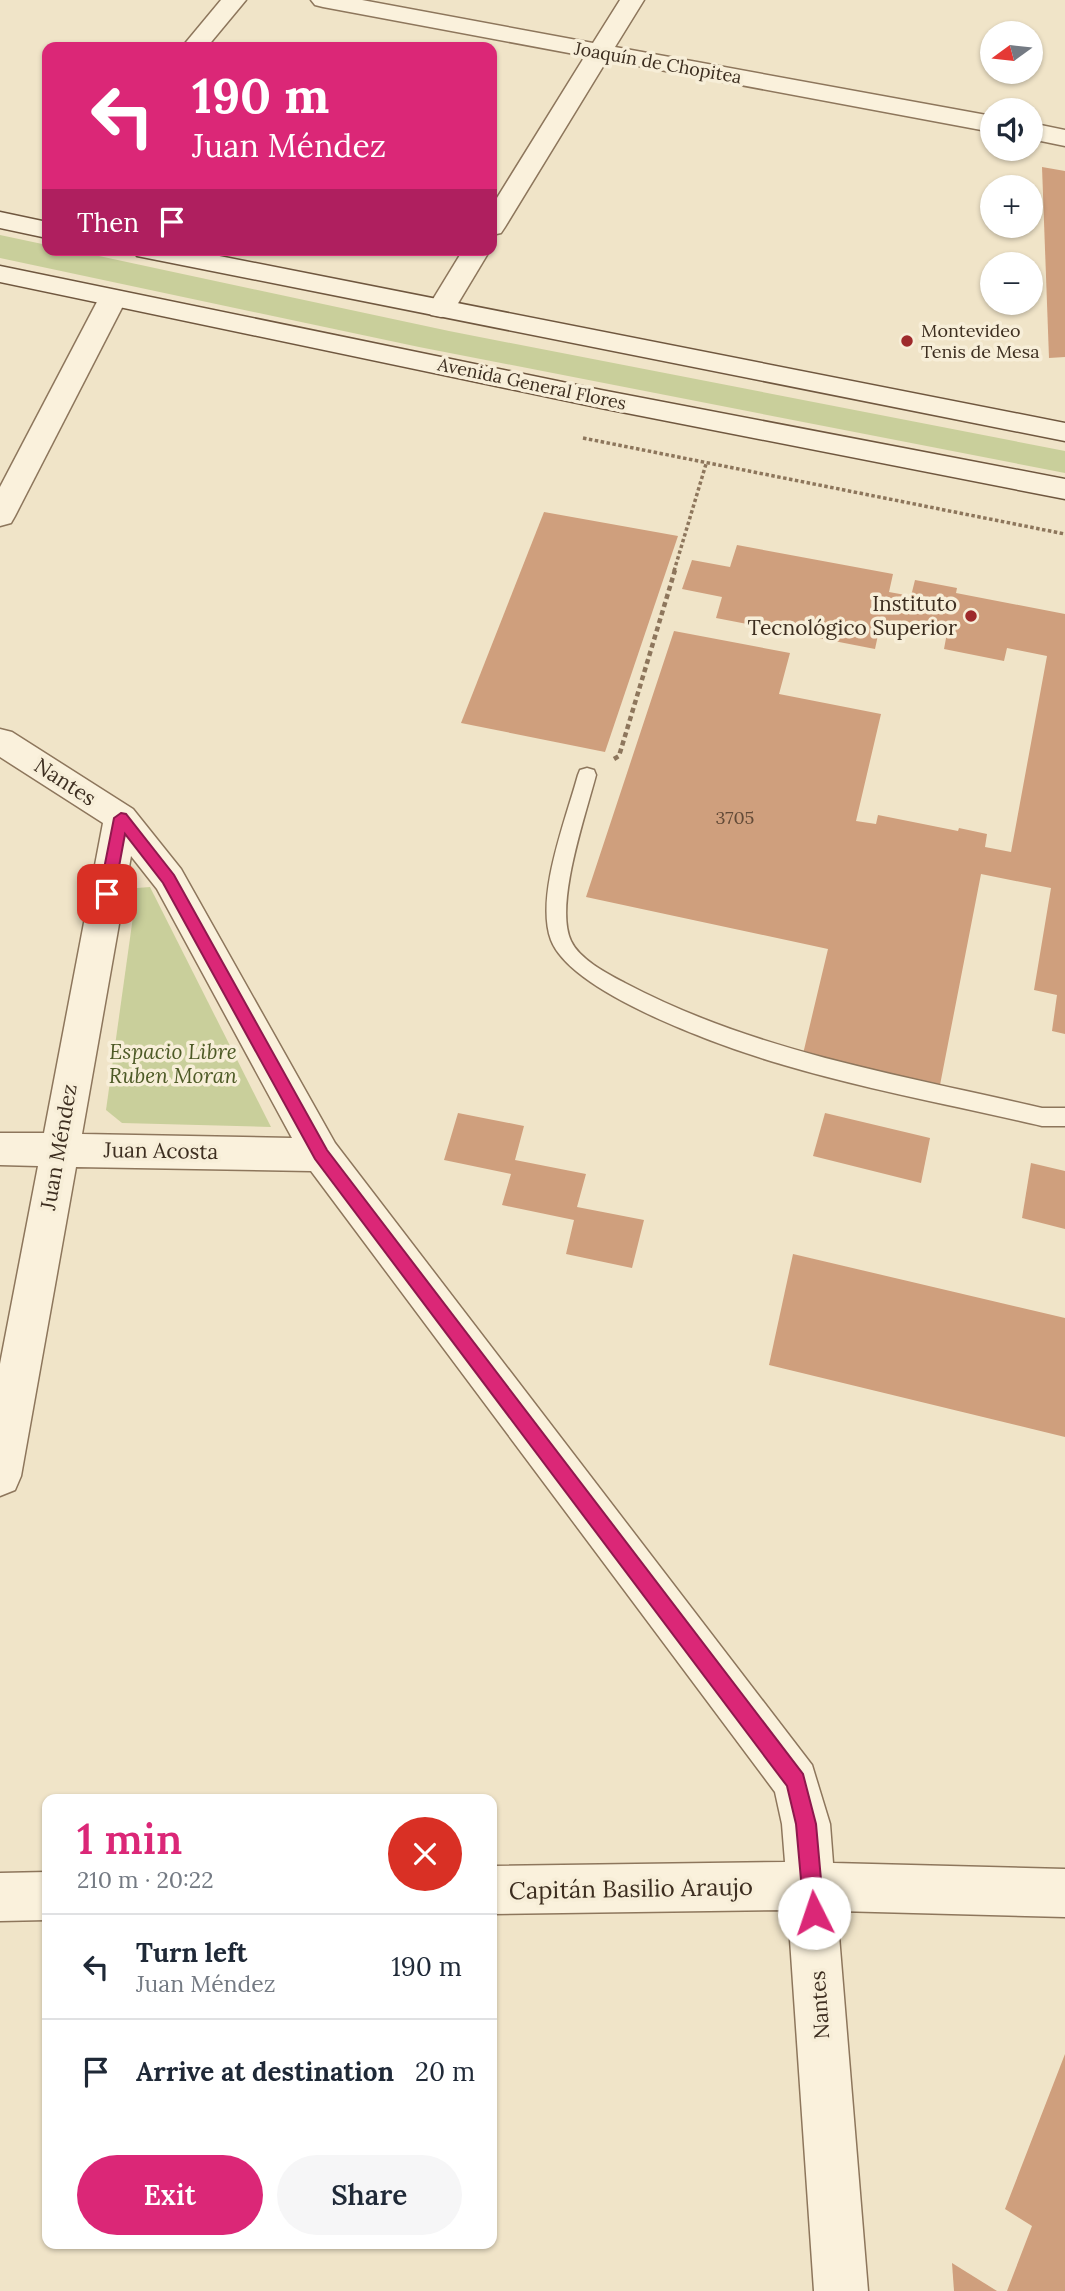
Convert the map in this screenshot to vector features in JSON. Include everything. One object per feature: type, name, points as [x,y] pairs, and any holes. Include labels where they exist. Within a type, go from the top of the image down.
[{"type":"street","points":[[198,42],[234,0]]},
{"type":"street","name":"Joaquín de Chopitea","points":[[323,0],[980,122]]},
{"type":"street","points":[[497,219],[632,0]]},
{"type":"street","points":[[1043,133],[1065,138]]},
{"type":"street","points":[[0,220],[42,226]]},
{"type":"street","points":[[177,256],[1065,432]]},
{"type":"street","points":[[441,309],[473,256]]},
{"type":"street","name":"Avenida General Flores","points":[[0,274],[601,399],[1065,489]]},
{"type":"street","points":[[0,516],[113,298]]},
{"type":"street","name":"Nantes","points":[[0,741],[121,818],[169,879],[321,1155],[796,1781],[806,1824],[812,1886],[841,2291]]},
{"type":"street","name":"Juan Méndez","points":[[0,1476],[121,818]]},
{"type":"street","name":"Juan Acosta","points":[[0,1149],[321,1155]]},
{"type":"street","name":"Capitán Basilio Araujo","points":[[497,1890],[812,1886],[1065,1893]]},
{"type":"street","points":[[0,1897],[42,1896]]},
{"type":"lane","points":[[587,775],[559,888],[556,924],[565,950],[584,968],[612,986],[656,1006],[746,1045],[785,1058],[1042,1118],[1065,1117]]},
{"type":"path","points":[[583,439],[1065,534]]},
{"type":"path","points":[[587,775],[619,756],[706,464]]},
{"type":"green space","points":[[0,235],[42,244],[42,256],[99,256],[449,331],[1065,451],[1065,473],[419,347],[0,258]]},
{"type":"green space","name":"Espacio Libre Ruben Moran","points":[[150,887],[271,1127],[122,1123],[106,1110],[137,888]]},
{"type":"building","points":[[1042,167],[1065,171],[1065,357],[1049,358]]},
{"type":"building","points":[[544,512],[678,536],[605,752],[461,723]]},
{"type":"building","points":[[737,545],[893,574],[889,592],[911,596],[915,580],[957,588],[956,593],[1065,614],[1065,1034],[1052,1031],[1057,995],[1034,990],[1051,888],[981,874],[940,1085],[803,1054],[828,949],[586,897],[674,631],[790,653],[779,694],[881,714],[856,821],[876,824],[878,815],[958,831],[959,828],[987,834],[985,847],[1011,852],[1047,656],[1007,648],[1004,661],[944,649],[947,633],[881,621],[875,649],[716,618],[722,597],[682,589],[692,560],[730,567]]},
{"type":"building","points":[[458,1113],[524,1126],[515,1160],[586,1174],[577,1207],[644,1220],[632,1268],[566,1254],[574,1220],[502,1205],[511,1174],[444,1160]]},
{"type":"building","points":[[825,1113],[930,1138],[921,1183],[813,1156]]},
{"type":"building","points":[[1031,1163],[1065,1171],[1065,1229],[1022,1218]]},
{"type":"building","points":[[793,1254],[1065,1318],[1065,1437],[769,1365]]},
{"type":"building","points":[[1065,2054],[1065,2291],[1007,2291],[1032,2226],[1005,2209]]},
{"type":"building","points":[[952,2263],[997,2291],[954,2291]]},
{"type":"place","name":"Montevideo Tenis de Mesa","points":[[907,341]]},
{"type":"place","name":"Instituto Tecnológico Superior","points":[[971,616]]},
{"type":"route","points":[[107,894],[121,818],[169,879],[321,1155],[796,1781],[806,1824],[814,1913]]}]
